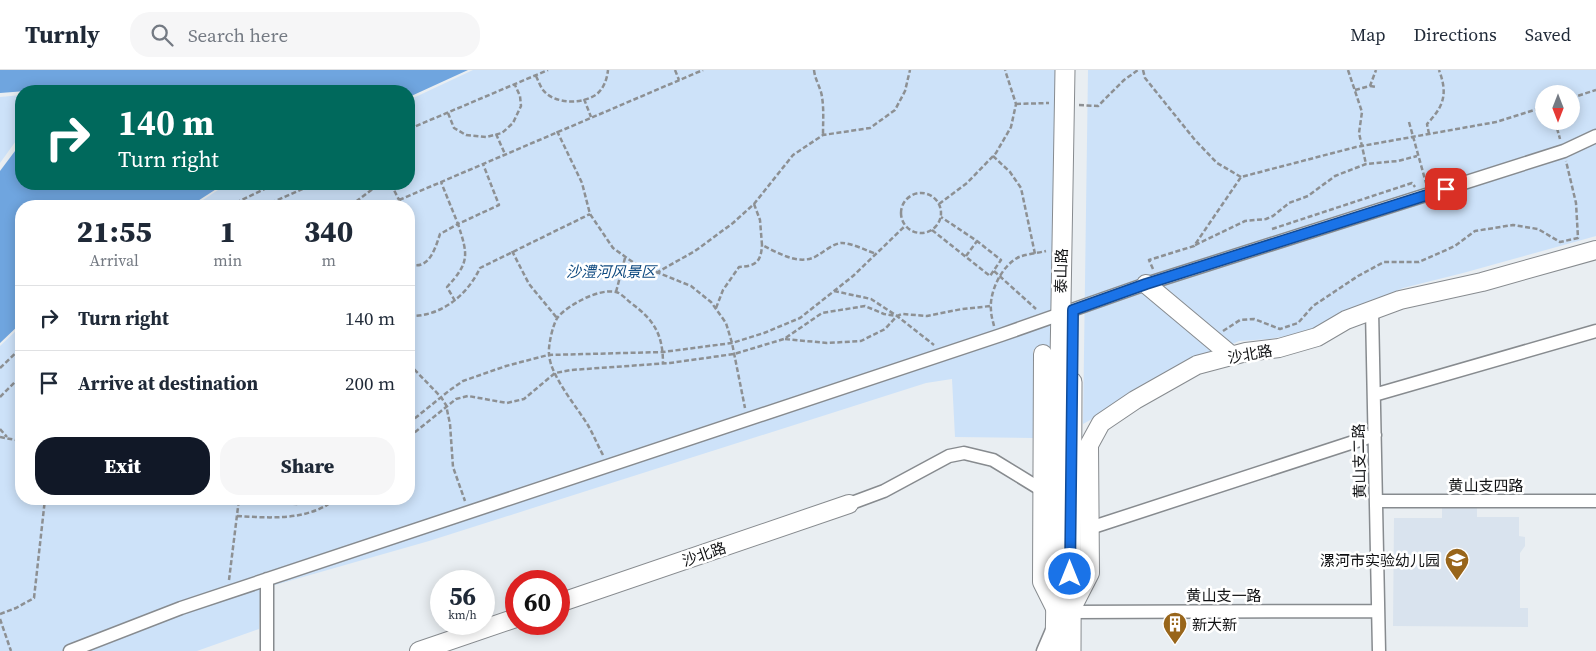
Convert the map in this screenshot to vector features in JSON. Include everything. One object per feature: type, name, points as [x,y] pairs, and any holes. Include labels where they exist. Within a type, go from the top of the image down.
[{"type":"main road","name":"泰山路","points":[[1055,651],[1060,614],[1060,314],[1065,70]]},
{"type":"main road","name":"泰山路","points":[[1060,314],[1077,70]]},
{"type":"main road","name":"泰山路","points":[[1060,614],[1070,651]]},
{"type":"street","points":[[70,651],[180,608],[997,336],[1060,314],[1149,276],[1429,194],[1564,151],[1596,136]]},
{"type":"street","name":"沙北路","points":[[1060,614],[1090,574],[1089,445],[1101,423],[1135,400],[1197,365],[1246,352],[1279,348],[1317,337],[1346,320],[1400,300],[1482,282],[1596,250]]},
{"type":"street","points":[[1149,276],[1212,339],[1232,356]]},
{"type":"street","name":"黄山支二路","points":[[1372,310],[1379,651]]},
{"type":"street","points":[[1374,395],[1596,331]]},
{"type":"street","points":[[1043,354],[1042,582],[1060,614],[1043,651]]},
{"type":"street","points":[[1090,528],[1375,435]]},
{"type":"street","points":[[849,504],[884,491],[949,456],[964,453],[993,460],[1042,490]]},
{"type":"street","name":"黄山支四路","points":[[1376,501],[1596,501]]},
{"type":"street","name":"沙北路","points":[[570,599],[849,504]]},
{"type":"street","points":[[267,579],[267,651]]},
{"type":"street","name":"黄山支一路","points":[[1060,614],[1378,611]]},
{"type":"street","points":[[419,651],[505,622]]},
{"type":"path","points":[[415,127],[548,70]]},
{"type":"path","points":[[536,76],[543,90],[558,100],[576,102],[596,94],[607,81],[608,70]]},
{"type":"path","points":[[675,70],[679,80]]},
{"type":"path","points":[[394,190],[399,200],[703,70]]},
{"type":"path","points":[[814,70],[815,79],[822,96],[824,115],[823,135]]},
{"type":"path","points":[[656,273],[695,251],[733,223],[754,204],[794,155],[823,135],[870,128],[895,110],[905,91],[910,70]]},
{"type":"path","points":[[939,204],[967,183],[993,156],[1011,127],[1016,104],[1005,70]]},
{"type":"path","points":[[1076,105],[1098,106],[1124,80],[1138,70]]},
{"type":"path","points":[[1143,70],[1146,78],[1195,140],[1217,163],[1241,177]]},
{"type":"path","points":[[1348,70],[1362,112],[1359,133],[1366,164]]},
{"type":"path","points":[[1370,86],[1376,70]]},
{"type":"path","points":[[1429,134],[1427,124],[1437,113],[1444,96],[1444,83],[1439,70]]},
{"type":"path","points":[[448,113],[454,128],[466,135],[486,137],[502,133],[513,123],[521,106],[520,96],[515,85]]},
{"type":"path","points":[[1355,90],[1370,86],[1376,87]]},
{"type":"path","points":[[1580,95],[1596,90]]},
{"type":"path","points":[[584,99],[591,117]]},
{"type":"path","points":[[1016,104],[1047,103]]},
{"type":"path","points":[[1194,246],[1241,177],[1362,146],[1496,122],[1535,110]]},
{"type":"path","points":[[1410,122],[1417,156],[1429,194]]},
{"type":"path","points":[[1212,339],[1240,320],[1254,319],[1280,329],[1298,323],[1313,306],[1358,276],[1384,262],[1419,262],[1456,246],[1475,231],[1514,225],[1538,229],[1560,242],[1578,238],[1576,203],[1558,130]]},
{"type":"path","points":[[557,132],[582,183],[590,214],[613,248],[625,258],[656,273],[691,286],[711,302],[726,323],[732,343],[747,420]]},
{"type":"path","points":[[496,134],[505,154]]},
{"type":"path","points":[[993,156],[1010,172],[1021,188],[1035,254]]},
{"type":"path","points":[[1149,276],[1149,260],[1194,246],[1245,221],[1266,219],[1273,216],[1289,203],[1308,196],[1335,176],[1366,164],[1398,161],[1417,156]]},
{"type":"path","points":[[415,264],[422,265],[432,257],[440,234],[499,205],[483,164]]},
{"type":"path","points":[[441,182],[458,224],[466,257],[460,273],[447,287],[455,301]]},
{"type":"path","points":[[242,200],[262,190]]},
{"type":"path","points":[[278,200],[300,190]]},
{"type":"path","points":[[358,200],[371,190]]},
{"type":"path","points":[[913,195],[930,195],[939,204],[941,217],[936,227],[932,230],[920,233],[910,230],[905,226],[902,220],[902,209],[908,198],[913,195]]},
{"type":"path","points":[[716,308],[723,290],[739,267],[749,266],[758,261],[761,254],[760,220],[754,204]]},
{"type":"path","points":[[415,316],[423,316],[455,301],[476,277],[480,268],[590,214]]},
{"type":"path","points":[[932,230],[990,276],[1001,260],[941,217]]},
{"type":"path","points":[[415,418],[462,381],[506,366],[548,355],[663,352],[732,343],[764,333],[800,318],[834,291],[905,226]]},
{"type":"path","points":[[966,256],[977,241]]},
{"type":"path","points":[[762,245],[778,253],[800,260],[814,258],[830,247],[842,243],[876,254]]},
{"type":"path","points":[[512,251],[529,284],[556,318]]},
{"type":"path","points":[[997,336],[991,306],[992,295],[1000,276],[1019,257],[1047,251]]},
{"type":"path","points":[[616,292],[625,258]]},
{"type":"path","points":[[994,270],[1000,276],[1060,314]]},
{"type":"path","points":[[834,291],[871,299],[944,353]]},
{"type":"path","points":[[608,466],[589,427],[567,395],[555,373],[548,355],[556,318],[578,301],[602,292],[616,292],[646,314],[656,327],[663,352],[663,364]]},
{"type":"path","points":[[415,432],[446,405],[456,399],[468,396],[507,403],[524,399],[555,373],[571,370],[663,364],[734,354],[784,339],[822,313],[864,306],[884,314],[896,316],[902,314],[927,316],[962,308],[991,306]]},
{"type":"path","points":[[784,339],[827,343],[861,341],[885,330],[896,316]]},
{"type":"path","points":[[0,368],[15,354]]},
{"type":"path","points":[[415,370],[441,397],[446,405],[450,424],[453,467],[469,512]]},
{"type":"path","points":[[0,397],[15,383]]},
{"type":"path","points":[[0,429],[7,437]]},
{"type":"path","points":[[0,436],[15,439]]},
{"type":"path","points":[[0,614],[34,598],[44,505]]},
{"type":"path","points":[[228,592],[238,505]]},
{"type":"path","points":[[237,516],[294,517],[328,505]]},
{"type":"path","points":[[0,619],[11,651]]},
{"type":"shaded area","name":"漯河市实验幼儿园","points":[[1442,505],[1477,506],[1477,517],[1519,517],[1519,536],[1525,537],[1525,546],[1520,553],[1520,608],[1528,608],[1528,627],[1393,626],[1394,518],[1442,518]]},
{"type":"green space","name":"沙澧河风景区","points":[[473,70],[1056,70],[1050,351],[1033,350],[1033,438],[955,437],[952,379],[926,383],[429,541],[261,589],[259,629],[197,651],[0,651],[0,346],[15,332],[15,505],[415,505],[415,200],[203,200],[218,190],[415,190],[415,97]]},
{"type":"green space","points":[[1088,70],[1596,70],[1596,236],[1403,288],[1304,333],[1269,339],[1239,341],[1196,361],[1083,424]]},
{"type":"green space","points":[[15,96],[15,142],[0,163],[0,97]]},
{"type":"water","points":[[0,70],[468,70],[415,94],[415,85],[15,85],[15,92],[0,93]]},
{"type":"water","points":[[15,151],[15,190],[215,190],[199,200],[15,200],[15,329],[0,343],[0,171]]},
{"type":"place","name":"漯河市实验幼儿园","points":[[1457,581]]},
{"type":"place","name":"新大新","points":[[1175,645]]},
{"type":"route","points":[[1070,574],[1073,310],[1146,284],[1446,189]]}]
